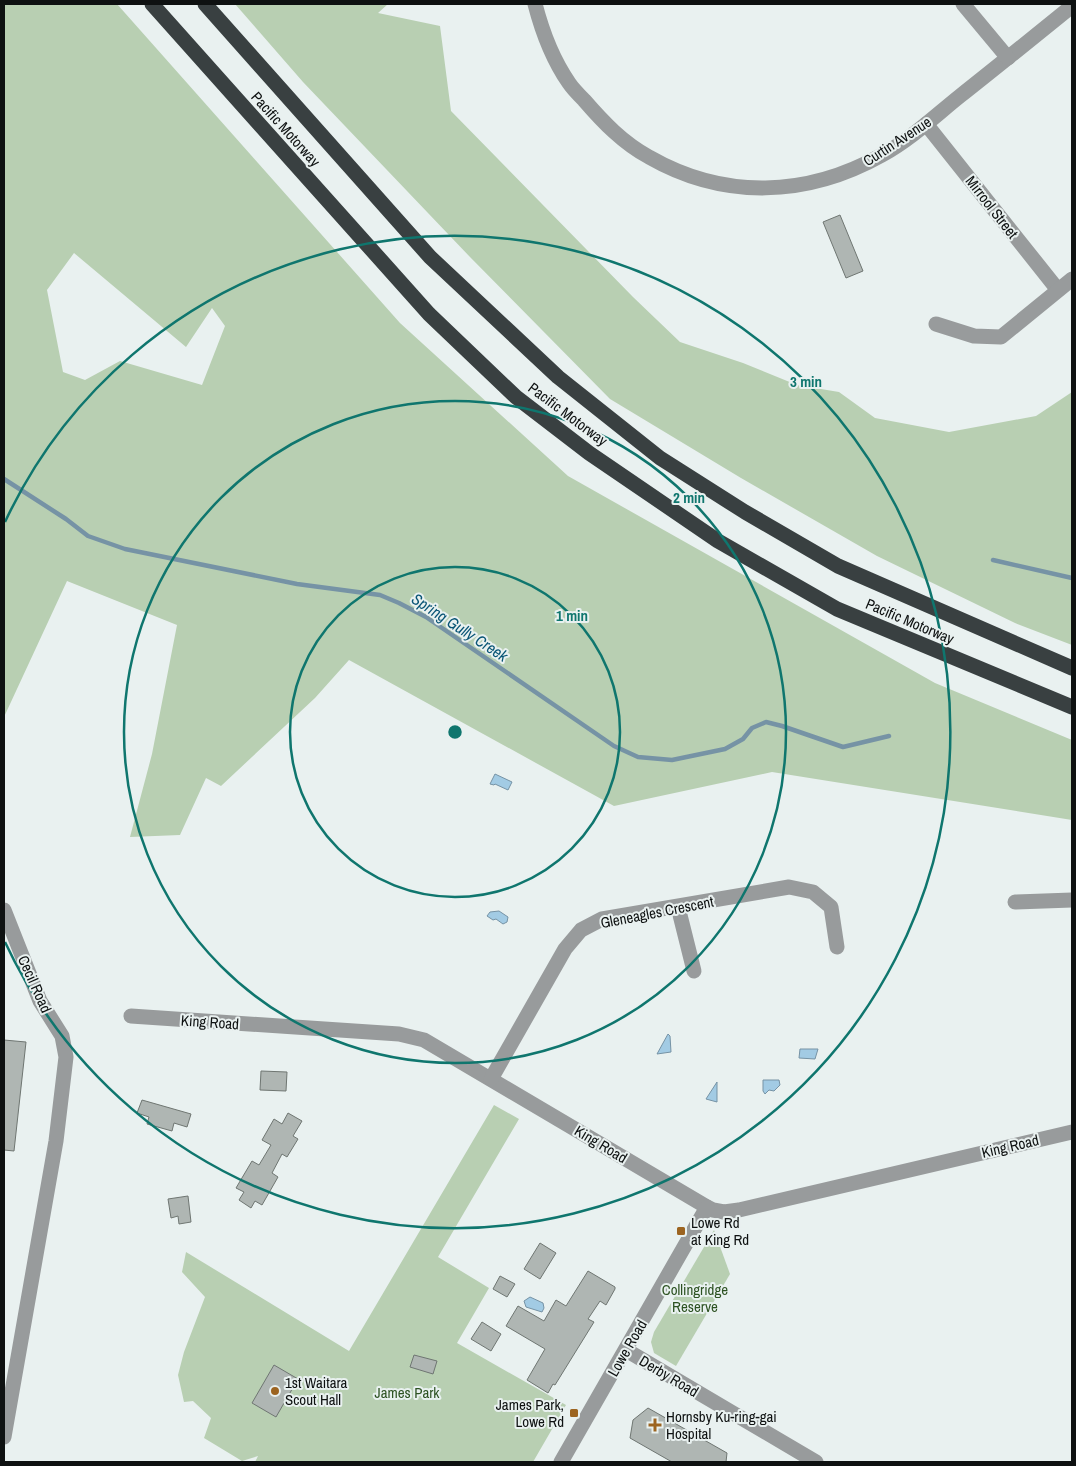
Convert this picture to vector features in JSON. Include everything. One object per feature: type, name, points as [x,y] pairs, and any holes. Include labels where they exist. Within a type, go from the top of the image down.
[{"type":"highway","name":"Pacific Motorway","points":[[152,4],[429,314],[516,397],[589,453],[718,541],[837,609],[1072,707]]},
{"type":"highway","name":"Pacific Motorway","points":[[204,4],[430,257],[558,377],[660,458],[745,512],[838,566],[1072,668]]},
{"type":"street","name":"Curtin Avenue","points":[[535,4],[543,32],[569,83],[624,142],[664,166],[692,178],[735,187],[777,188],[844,174],[895,146],[926,124],[1072,6]]},
{"type":"street","points":[[963,4],[1008,58]]},
{"type":"street","name":"Mirrool Street","points":[[926,124],[1058,290]]},
{"type":"street","points":[[936,324],[974,336],[1001,337],[1072,279]]},
{"type":"street","name":"Gleneagles Crescent","points":[[491,1079],[565,949],[581,930],[602,919],[789,887],[813,892],[831,907],[837,947]]},
{"type":"street","points":[[1015,902],[1072,900]]},
{"type":"street","points":[[678,907],[694,971]]},
{"type":"street","name":"Cecil Road","points":[[4,910],[40,1001],[62,1036],[66,1057],[56,1141],[4,1438]]},
{"type":"street","name":"King Road","points":[[131,1016],[398,1034],[424,1040],[707,1207],[719,1212],[729,1212],[1072,1132]]},
{"type":"street","name":"Lowe Road","points":[[560,1462],[707,1207]]},
{"type":"street","name":"Derby Road","points":[[626,1350],[816,1462]]},
{"type":"green space","points":[[4,4],[117,4],[400,323],[568,476],[935,683],[1072,740],[1072,820],[772,772],[614,806],[349,660],[315,698],[221,786],[206,778],[180,835],[130,837],[152,754],[177,625],[67,581],[4,717]],"holes":[[[74,253],[186,347],[212,308],[225,326],[202,385],[120,361],[85,380],[63,372],[47,290]]]},
{"type":"green space","points":[[235,4],[388,4],[378,13],[440,26],[451,111],[633,297],[680,342],[743,363],[797,385],[839,392],[875,418],[949,432],[1036,416],[1072,392],[1072,645],[1015,623],[877,556],[741,478],[610,399],[470,257],[303,82]]},
{"type":"green space","name":"James Park","points":[[494,1105],[519,1119],[438,1257],[489,1288],[457,1343],[566,1405],[533,1462],[255,1462],[258,1456],[242,1461],[204,1438],[211,1418],[193,1401],[184,1402],[178,1375],[184,1352],[205,1297],[182,1272],[186,1252],[349,1351]]},
{"type":"green space","name":"Collingridge Reserve","points":[[714,1230],[730,1274],[676,1366],[654,1353],[651,1342],[654,1332]]},
{"type":"water","points":[[495,774],[512,782],[508,790],[495,784],[490,784]]},
{"type":"water","points":[[499,911],[508,917],[507,922],[503,924],[487,916],[490,912]]},
{"type":"water","points":[[668,1034],[670,1036],[671,1052],[657,1054]]},
{"type":"water","points":[[800,1049],[818,1049],[815,1059],[799,1058]]},
{"type":"water","points":[[763,1080],[779,1080],[780,1085],[774,1091],[769,1090],[765,1094],[763,1091]]},
{"type":"water","points":[[717,1082],[717,1102],[706,1099]]},
{"type":"water","points":[[530,1297],[543,1303],[544,1308],[542,1312],[526,1307],[524,1301]]},
{"type":"building","points":[[840,215],[863,271],[846,278],[823,222]]},
{"type":"building","points":[[4,1040],[26,1042],[14,1151],[4,1150]]},
{"type":"building","points":[[261,1071],[287,1072],[286,1091],[260,1090]]},
{"type":"building","points":[[142,1100],[191,1114],[187,1127],[174,1123],[172,1131],[147,1124],[149,1117],[137,1113]]},
{"type":"building","points":[[288,1113],[302,1121],[293,1136],[298,1139],[287,1157],[282,1154],[272,1173],[278,1177],[262,1205],[255,1201],[251,1208],[239,1200],[244,1192],[236,1188],[252,1161],[259,1165],[271,1145],[262,1140],[274,1119],[282,1124]]},
{"type":"building","points":[[188,1196],[191,1222],[179,1224],[178,1216],[171,1218],[168,1199]]},
{"type":"building","points":[[540,1243],[556,1253],[540,1279],[524,1269]]},
{"type":"building","points":[[588,1271],[615,1287],[615,1289],[606,1305],[600,1301],[588,1319],[594,1322],[555,1385],[553,1384],[548,1393],[527,1380],[545,1349],[506,1326],[518,1306],[544,1321],[556,1300],[566,1306]]},
{"type":"building","points":[[500,1276],[515,1284],[507,1297],[493,1289]]},
{"type":"building","points":[[482,1322],[501,1334],[491,1351],[471,1339]]},
{"type":"building","points":[[414,1355],[437,1361],[433,1374],[410,1367]]},
{"type":"building","name":"1st Waitara Scout Hall","points":[[274,1365],[298,1379],[276,1417],[252,1403]]},
{"type":"building","points":[[648,1408],[727,1453],[726,1462],[672,1462],[630,1438],[633,1420]]},
{"type":"waterway","name":"Spring Gully Creek","points":[[4,479],[66,519],[88,536],[125,549],[297,584],[380,595],[399,603],[426,617],[614,746],[638,757],[672,760],[725,749],[743,739],[752,728],[766,722],[843,747],[889,736]]},
{"type":"waterway","points":[[993,560],[1072,578]]},
{"type":"place","name":"Lowe Rd at King Rd","points":[[681,1231]]},
{"type":"place","name":"1st Waitara Scout Hall","points":[[275,1391]]},
{"type":"place","name":"James Park, Lowe Rd","points":[[574,1413]]},
{"type":"place","name":"Hornsby Ku-ring-gai Hospital","points":[[655,1425]]}]
